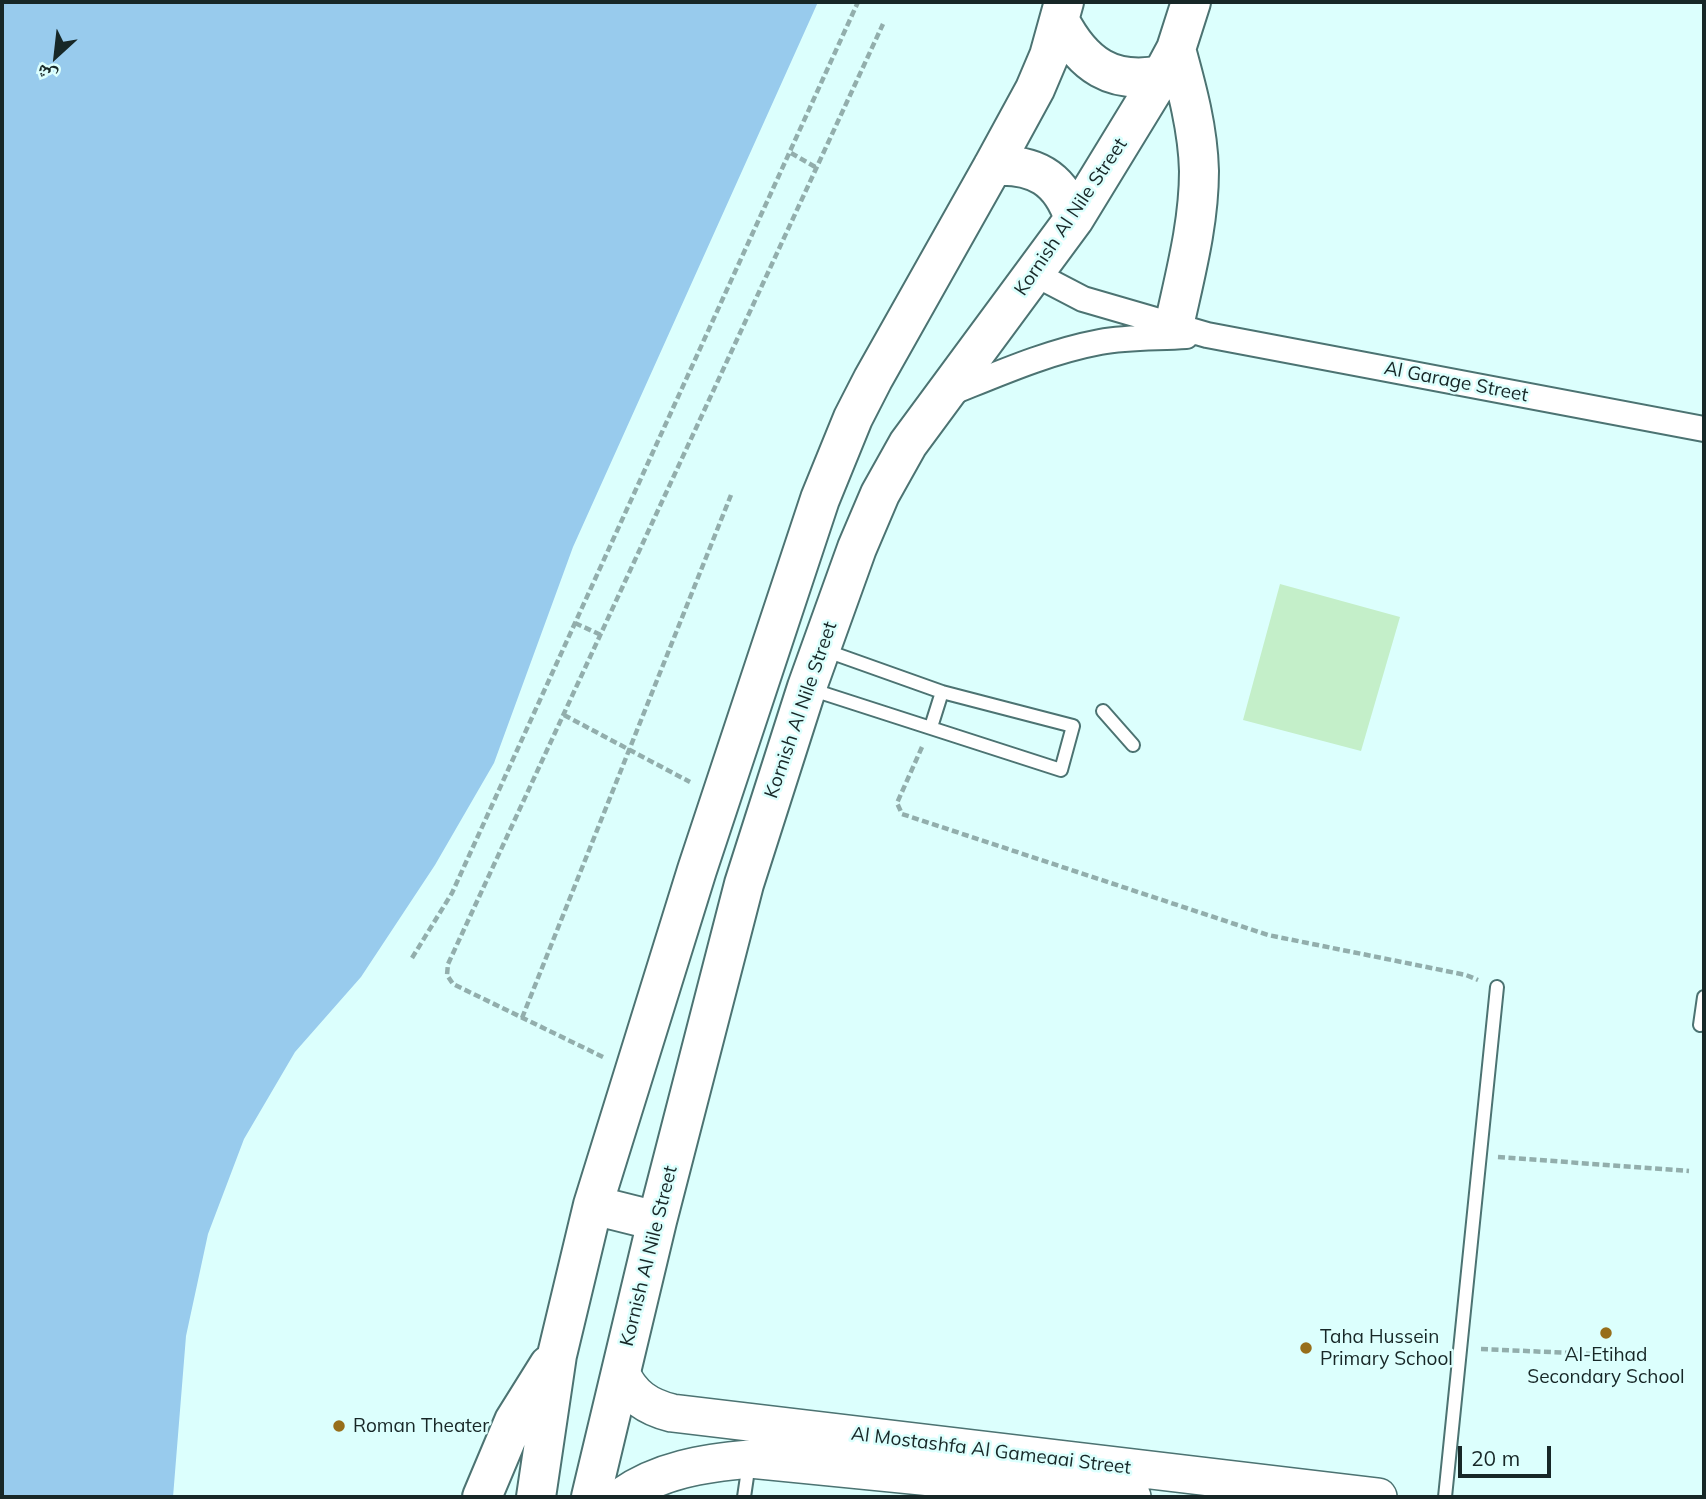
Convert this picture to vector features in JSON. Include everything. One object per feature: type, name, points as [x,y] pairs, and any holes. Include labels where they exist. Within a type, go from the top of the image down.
[{"type":"main road","name":"Kornish Al Nile Street","points":[[591,1497],[657,1221],[744,884],[807,687],[857,548],[880,494],[908,444],[1074,219],[1169,62],[1191,2]]},
{"type":"main road","points":[[1062,12],[1070,41],[1084,57],[1101,69],[1121,77],[1142,79],[1169,62],[1191,103],[1199,169],[1193,235],[1191,331]]},
{"type":"main road","points":[[536,1497],[556,1355],[593,1205],[721,798],[820,499],[849,428],[893,340],[1035,89],[1062,12]]},
{"type":"main road","points":[[993,166],[1028,168],[1044,176],[1058,187],[1069,202],[1074,219]]},
{"type":"main road","points":[[593,1205],[657,1221]]},
{"type":"main road","points":[[482,1497],[514,1420],[556,1355]]},
{"type":"main road","name":"Al Mostashfa Al Gameaai Street","points":[[621,1373],[627,1388],[640,1400],[655,1409],[672,1413],[1378,1497]]},
{"type":"main road","name":"Al Mostashfa Al Gameaai Street","points":[[621,1497],[670,1472],[709,1462],[750,1459],[1132,1497]]},
{"type":"street","name":"Al Garage Street","points":[[1035,274],[1083,299],[1191,331],[1704,429]]},
{"type":"street","name":"Al Garage Street","points":[[942,397],[1028,361],[1077,347],[1191,331]]},
{"type":"lane","points":[[807,687],[1061,770],[1073,726],[942,692],[820,649]]},
{"type":"lane","points":[[931,727],[942,692]]},
{"type":"lane","points":[[1103,710],[1133,745]]},
{"type":"lane","points":[[1445,1497],[1497,987]]},
{"type":"lane","points":[[1700,1025],[1704,997]]},
{"type":"lane","points":[[744,1497],[750,1459]]},
{"type":"path","points":[[412,958],[452,893],[858,2]]},
{"type":"path","points":[[634,1072],[453,984],[447,975],[448,964],[883,24]]},
{"type":"path","points":[[791,153],[817,168]]},
{"type":"path","points":[[522,1018],[731,495]]},
{"type":"path","points":[[575,623],[601,635]]},
{"type":"path","points":[[564,715],[721,798]]},
{"type":"path","points":[[931,727],[897,803],[902,814],[1268,935],[1465,975],[1497,987]]},
{"type":"path","points":[[1480,1156],[1689,1171]]},
{"type":"path","points":[[1460,1348],[1638,1356]]},
{"type":"green space","points":[[1280,584],[1400,617],[1361,751],[1243,720]]},
{"type":"water","points":[[2,2],[818,2],[573,547],[494,763],[435,865],[361,977],[295,1052],[244,1139],[208,1234],[186,1336],[173,1497],[2,1497]]},
{"type":"place","name":"Al-Etihad Secondary School","points":[[1606,1333]]},
{"type":"place","name":"Taha Hussein Primary School","points":[[1306,1348]]},
{"type":"place","name":"Roman Theater","points":[[339,1426]]}]
